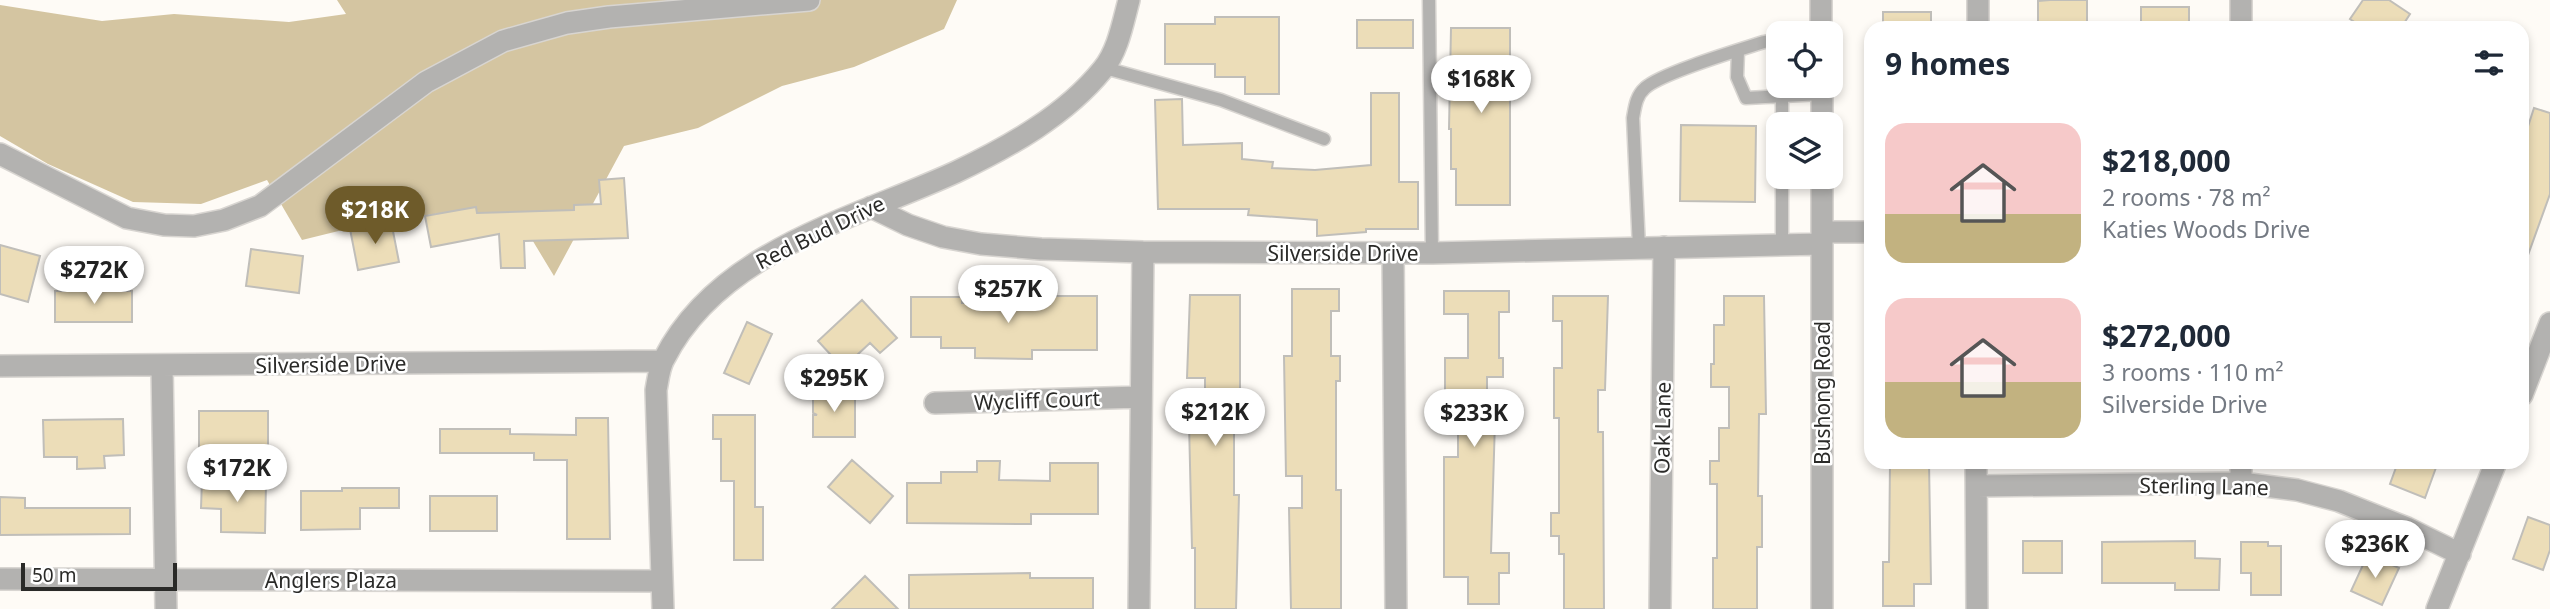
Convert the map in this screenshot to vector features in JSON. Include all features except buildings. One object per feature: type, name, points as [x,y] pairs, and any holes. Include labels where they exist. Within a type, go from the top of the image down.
[{"type":"street","points":[[0,154],[127,218],[184,226],[223,220],[260,206],[426,82],[503,41],[567,23],[609,17],[809,0]]},
{"type":"street","name":"Red Bud Drive","points":[[663,609],[656,390],[663,361],[682,330],[706,302],[735,276],[761,258],[871,207],[957,172],[1025,136],[1067,105],[1105,68],[1121,32],[1129,0]]},
{"type":"street","points":[[1820,21],[1821,0]]},
{"type":"street","points":[[1978,0],[1978,21]]},
{"type":"street","points":[[2241,0],[2241,21]]},
{"type":"street","name":"Bushong Road","points":[[1822,189],[1822,609]]},
{"type":"street","name":"Silverside Drive","points":[[871,207],[908,225],[943,237],[981,244],[1143,252],[1432,253],[1782,245],[1864,233]]},
{"type":"street","name":"Oak Lane","points":[[1660,609],[1664,247]]},
{"type":"street","points":[[1139,609],[1143,252]]},
{"type":"street","points":[[1393,253],[1396,609]]},
{"type":"street","points":[[2529,377],[2550,323]]},
{"type":"street","name":"Silverside Drive","points":[[0,366],[663,361]]},
{"type":"street","points":[[162,366],[166,609]]},
{"type":"street","name":"Wycliff Court","points":[[935,403],[1140,397]]},
{"type":"street","points":[[1976,469],[1977,609]]},
{"type":"street","points":[[2437,609],[2493,469]]},
{"type":"street","name":"Sterling Lane","points":[[1976,486],[2241,473],[2339,501],[2407,528],[2460,554]]},
{"type":"street","name":"Anglers Plaza","points":[[0,579],[662,581]]},
{"type":"lane","points":[[1429,0],[1432,253]]},
{"type":"lane","points":[[1639,248],[1633,118],[1637,98],[1646,87],[1665,77],[1766,43]]},
{"type":"lane","points":[[1738,51],[1737,77],[1746,98],[1766,97]]},
{"type":"lane","points":[[1105,68],[1221,100],[1324,139]]},
{"type":"lane","points":[[1782,189],[1782,245]]},
{"type":"shaded area","points":[[337,0],[957,0],[944,29],[854,67],[782,86],[698,128],[624,146],[554,276],[528,233],[470,209],[371,223],[302,240],[267,180],[201,204],[133,202],[48,164],[0,136],[0,5],[102,21],[174,14],[289,22],[346,14]]}]
